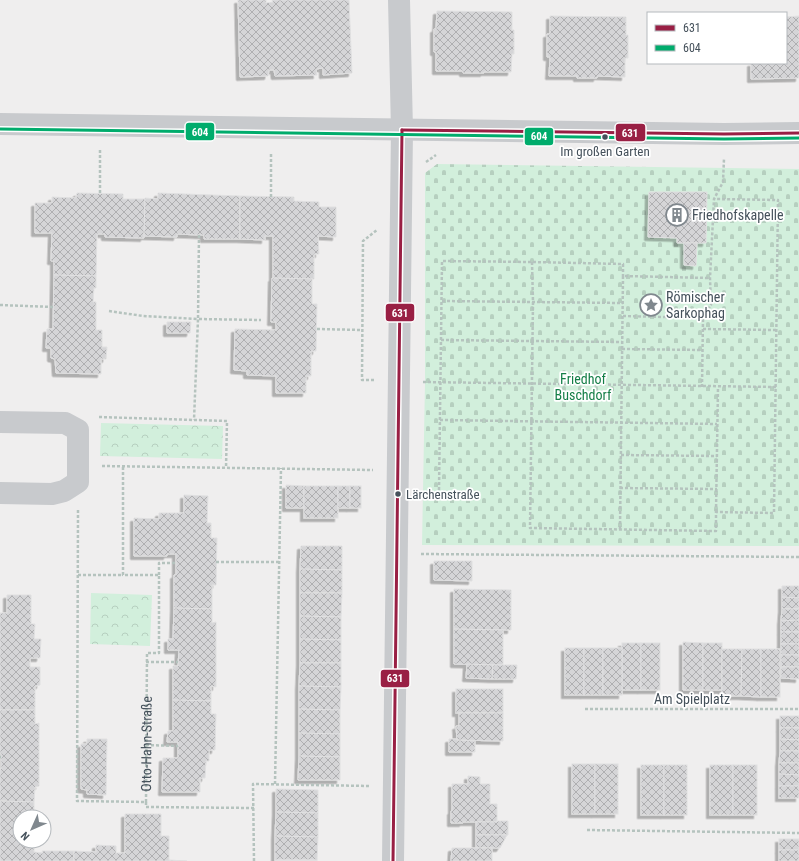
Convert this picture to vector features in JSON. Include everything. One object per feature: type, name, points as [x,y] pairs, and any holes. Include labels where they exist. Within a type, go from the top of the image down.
[{"type":"street","points":[[393,861],[402,130],[399,0]]},
{"type":"street","points":[[0,124],[799,134]]},
{"type":"street","points":[[0,422],[66,423],[78,430],[78,474],[64,491],[52,494],[0,493]]},
{"type":"path","points":[[702,386],[703,318],[712,306],[710,278],[714,199],[723,182],[724,134]]},
{"type":"path","points":[[100,146],[100,194]]},
{"type":"path","points":[[271,149],[271,197]]},
{"type":"path","points":[[714,199],[778,200],[774,513],[716,512]]},
{"type":"path","points":[[376,380],[362,380],[363,241],[401,211]]},
{"type":"path","points":[[194,420],[198,319],[199,235]]},
{"type":"path","points":[[439,490],[442,261],[623,264],[620,529]]},
{"type":"path","points":[[532,262],[533,302],[530,528],[716,531],[718,387]]},
{"type":"path","points":[[623,276],[710,278]]},
{"type":"path","points":[[442,301],[623,304]]},
{"type":"path","points":[[0,305],[53,307]]},
{"type":"path","points":[[110,311],[143,316],[261,320]]},
{"type":"path","points":[[622,316],[703,318]]},
{"type":"path","points":[[316,329],[362,330]]},
{"type":"path","points":[[703,329],[776,330]]},
{"type":"path","points":[[441,340],[622,342]]},
{"type":"path","points":[[622,349],[702,350]]},
{"type":"path","points":[[398,383],[441,382],[776,387]]},
{"type":"path","points":[[78,430],[96,417],[227,420],[226,468]]},
{"type":"path","points":[[440,420],[717,424]]},
{"type":"path","points":[[621,455],[717,456]]},
{"type":"path","points":[[78,474],[123,466],[397,470]]},
{"type":"path","points":[[123,466],[123,575]]},
{"type":"path","points":[[275,784],[281,468]]},
{"type":"path","name":"Otto-Hahn-Straße","points":[[78,474],[77,801],[146,802],[146,662]]},
{"type":"path","points":[[620,488],[717,489]]},
{"type":"path","points":[[396,553],[799,557]]},
{"type":"path","points":[[216,562],[279,562]]},
{"type":"path","points":[[176,563],[159,563],[159,652],[146,653],[146,662],[178,662]]},
{"type":"path","points":[[78,574],[159,575]]},
{"type":"path","name":"Am Spielplatz","points":[[585,708],[799,709]]},
{"type":"path","points":[[146,745],[178,746]]},
{"type":"path","points":[[254,861],[253,784],[394,786]]},
{"type":"path","points":[[146,802],[146,807],[254,808]]},
{"type":"path","points":[[587,830],[799,833]]},
{"type":"green space","name":"Friedhof Buschdorf","points":[[437,164],[799,169],[799,546],[422,545],[425,382],[425,173]],"holes":[[[649,192],[707,192],[706,243],[697,243],[696,266],[684,265],[684,243],[677,243],[677,238],[648,237]]]},
{"type":"green space","points":[[101,423],[223,426],[222,459],[100,456]]},
{"type":"green space","points":[[91,593],[152,595],[150,646],[90,644]]},
{"type":"building","points":[[238,0],[266,0],[266,3],[273,2],[272,0],[349,0],[352,73],[323,75],[323,68],[316,69],[317,75],[275,76],[274,70],[269,70],[268,76],[240,77]]},
{"type":"building","points":[[437,11],[512,12],[514,54],[512,54],[511,72],[463,73],[463,71],[436,71],[434,29],[436,29]]},
{"type":"building","points":[[550,16],[626,17],[628,58],[625,58],[625,77],[597,76],[597,78],[577,78],[577,76],[549,76],[550,57],[547,57],[547,34],[550,34]]},
{"type":"building","points":[[799,16],[799,78],[751,79],[751,64],[787,64],[787,17]]},
{"type":"building","name":"Friedhofskapelle","points":[[649,192],[707,192],[706,243],[677,243],[677,238],[648,237]]},
{"type":"building","points":[[77,193],[123,194],[123,199],[145,199],[144,238],[105,237],[105,234],[97,234],[96,276],[54,275],[54,261],[51,261],[52,233],[35,233],[35,203],[52,203],[52,197],[76,198]]},
{"type":"building","points":[[158,193],[240,196],[240,239],[204,239],[204,235],[177,234],[177,237],[144,236],[145,198],[158,199]]},
{"type":"building","points":[[240,196],[294,197],[294,201],[319,202],[319,207],[336,207],[336,237],[318,236],[319,254],[314,254],[314,279],[273,278],[273,236],[265,236],[265,240],[240,239]]},
{"type":"building","points":[[684,243],[697,243],[696,266],[684,265]]},
{"type":"building","points":[[54,275],[96,276],[96,288],[94,288],[93,302],[96,302],[96,330],[102,330],[102,347],[107,347],[106,359],[101,359],[101,374],[56,373],[55,359],[51,358],[51,348],[46,348],[47,329],[53,329]]},
{"type":"building","points":[[272,278],[312,279],[312,304],[317,304],[316,351],[311,351],[311,376],[306,376],[306,393],[276,393],[276,376],[247,375],[247,371],[234,370],[235,329],[276,330],[276,322],[271,322]]},
{"type":"building","points":[[167,322],[191,322],[190,333],[167,333]]},
{"type":"building","points":[[286,485],[304,486],[304,508],[286,508]]},
{"type":"building","points":[[304,486],[338,486],[338,518],[304,518]]},
{"type":"building","points":[[338,486],[350,486],[350,508],[338,508]]},
{"type":"building","points":[[350,486],[361,486],[361,508],[350,508]]},
{"type":"building","points":[[184,495],[208,496],[207,523],[211,523],[211,538],[217,538],[216,585],[212,585],[212,609],[174,608],[174,575],[176,575],[176,554],[167,554],[167,556],[134,556],[134,518],[159,519],[159,513],[184,513]]},
{"type":"building","points":[[301,546],[342,546],[342,570],[300,569]]},
{"type":"building","points":[[434,561],[472,561],[472,581],[434,580]]},
{"type":"building","points":[[300,569],[342,570],[342,593],[300,593]]},
{"type":"building","points":[[782,586],[799,586],[799,598],[782,597]]},
{"type":"building","points":[[454,589],[511,590],[511,630],[454,629]]},
{"type":"building","points":[[300,593],[342,593],[341,617],[300,616]]},
{"type":"building","points":[[7,595],[31,595],[31,624],[35,624],[34,639],[41,639],[40,658],[30,658],[30,667],[40,667],[40,685],[35,686],[35,710],[0,710],[0,613],[7,613]]},
{"type":"building","points":[[782,597],[799,598],[799,609],[782,609]]},
{"type":"building","points":[[174,608],[212,609],[212,623],[216,622],[216,687],[211,686],[211,701],[173,700],[173,666],[178,666],[179,650],[168,650],[168,639],[173,639]]},
{"type":"building","points":[[782,609],[799,609],[799,620],[781,621]]},
{"type":"building","points":[[300,616],[341,617],[341,640],[300,639]]},
{"type":"building","points":[[799,620],[799,632],[781,632],[781,621]]},
{"type":"building","points":[[454,629],[503,630],[503,665],[454,664]]},
{"type":"building","points":[[781,632],[799,632],[799,644],[781,644]]},
{"type":"building","points":[[300,639],[341,640],[341,663],[300,663]]},
{"type":"building","points":[[683,642],[703,643],[703,690],[683,690]]},
{"type":"building","points":[[622,643],[641,643],[641,690],[622,690]]},
{"type":"building","points":[[641,643],[660,643],[660,690],[641,690]]},
{"type":"building","points":[[703,643],[722,643],[722,690],[703,690]]},
{"type":"building","points":[[781,644],[799,644],[799,655],[781,655]]},
{"type":"building","points":[[565,648],[584,648],[584,695],[565,695]]},
{"type":"building","points":[[584,648],[603,648],[603,695],[584,695]]},
{"type":"building","points":[[603,648],[622,648],[622,695],[603,695]]},
{"type":"building","points":[[722,649],[742,649],[741,696],[722,696]]},
{"type":"building","points":[[742,649],[761,649],[761,697],[741,696]]},
{"type":"building","points":[[761,649],[780,649],[780,697],[761,697]]},
{"type":"building","points":[[781,655],[799,655],[799,667],[781,667]]},
{"type":"building","points":[[300,663],[341,663],[341,687],[299,686]]},
{"type":"building","points":[[467,664],[493,665],[492,679],[466,678]]},
{"type":"building","points":[[493,665],[517,665],[516,679],[492,679]]},
{"type":"building","points":[[781,667],[799,667],[799,679],[781,678]]},
{"type":"building","points":[[299,686],[341,687],[340,710],[299,709]]},
{"type":"building","points":[[456,689],[503,689],[503,713],[456,713]]},
{"type":"building","points":[[173,700],[211,701],[211,714],[216,714],[215,750],[209,750],[209,761],[206,761],[205,778],[200,778],[200,792],[162,792],[163,758],[178,758],[178,742],[167,742],[168,731],[173,731]]},
{"type":"building","points":[[299,709],[340,710],[340,734],[299,733]]},
{"type":"building","points":[[0,710],[35,710],[35,724],[39,723],[39,786],[35,787],[34,802],[0,801]]},
{"type":"building","points":[[459,713],[503,713],[503,741],[457,740],[456,726],[459,726]]},
{"type":"building","points":[[780,716],[799,716],[799,728],[780,728]]},
{"type":"building","points":[[780,728],[799,728],[799,740],[780,739]]},
{"type":"building","points":[[299,733],[340,734],[340,757],[299,756]]},
{"type":"building","points":[[87,739],[107,739],[106,795],[87,794],[87,790],[81,789],[81,744],[87,744]]},
{"type":"building","points":[[449,739],[475,741],[475,752],[449,752]]},
{"type":"building","points":[[780,739],[799,740],[799,751],[780,751]]},
{"type":"building","points":[[780,751],[799,751],[799,763],[779,763]]},
{"type":"building","points":[[299,756],[340,757],[340,780],[298,780]]},
{"type":"building","points":[[779,763],[799,763],[799,775],[779,774]]},
{"type":"building","points":[[572,764],[595,764],[595,814],[572,814]]},
{"type":"building","points":[[595,764],[618,764],[618,814],[595,814]]},
{"type":"building","points":[[641,765],[664,765],[664,815],[641,815]]},
{"type":"building","points":[[664,765],[687,765],[687,815],[664,815]]},
{"type":"building","points":[[710,765],[733,765],[733,815],[710,815]]},
{"type":"building","points":[[733,765],[757,765],[757,815],[733,815]]},
{"type":"building","points":[[779,774],[799,775],[799,786],[779,786]]},
{"type":"building","points":[[468,776],[480,777],[480,784],[490,784],[490,804],[497,804],[497,822],[451,823],[452,784],[468,784]]},
{"type":"building","points":[[779,786],[799,786],[799,798],[779,798]]},
{"type":"building","points":[[276,789],[318,790],[318,813],[276,812]]},
{"type":"building","points":[[0,801],[34,802],[34,809],[12,809],[12,849],[34,849],[34,852],[43,853],[42,851],[74,851],[74,861],[0,861]]},
{"type":"building","points":[[276,812],[318,813],[318,837],[275,836]]},
{"type":"building","points":[[125,814],[161,814],[161,836],[169,836],[169,860],[187,861],[74,861],[74,851],[96,852],[96,845],[116,846],[116,853],[125,853]]},
{"type":"building","points":[[508,821],[508,835],[476,835],[476,822]]},
{"type":"building","points":[[476,835],[507,835],[500,848],[476,848]]},
{"type":"building","points":[[275,836],[318,837],[317,860],[275,860]]},
{"type":"building","points":[[779,839],[799,839],[799,850],[779,850]]},
{"type":"building","points":[[452,848],[492,848],[492,861],[451,861]]},
{"type":"building","points":[[779,850],[799,850],[799,861],[779,861]]},
{"type":"building","points":[[317,860],[317,861],[275,861]]},
{"type":"transit line","name":"604","points":[[0,129],[724,139],[799,138]]},
{"type":"transit line","name":"631","points":[[402,130],[724,134],[799,133]]},
{"type":"transit line","name":"631","points":[[393,861],[402,130]]},
{"type":"place","name":"Im großen Garten","points":[[605,137]]},
{"type":"place","name":"Friedhofskapelle","points":[[677,215]]},
{"type":"place","name":"Römischer Sarkophag","points":[[651,305]]},
{"type":"place","name":"Lärchenstraße","points":[[398,494]]}]
